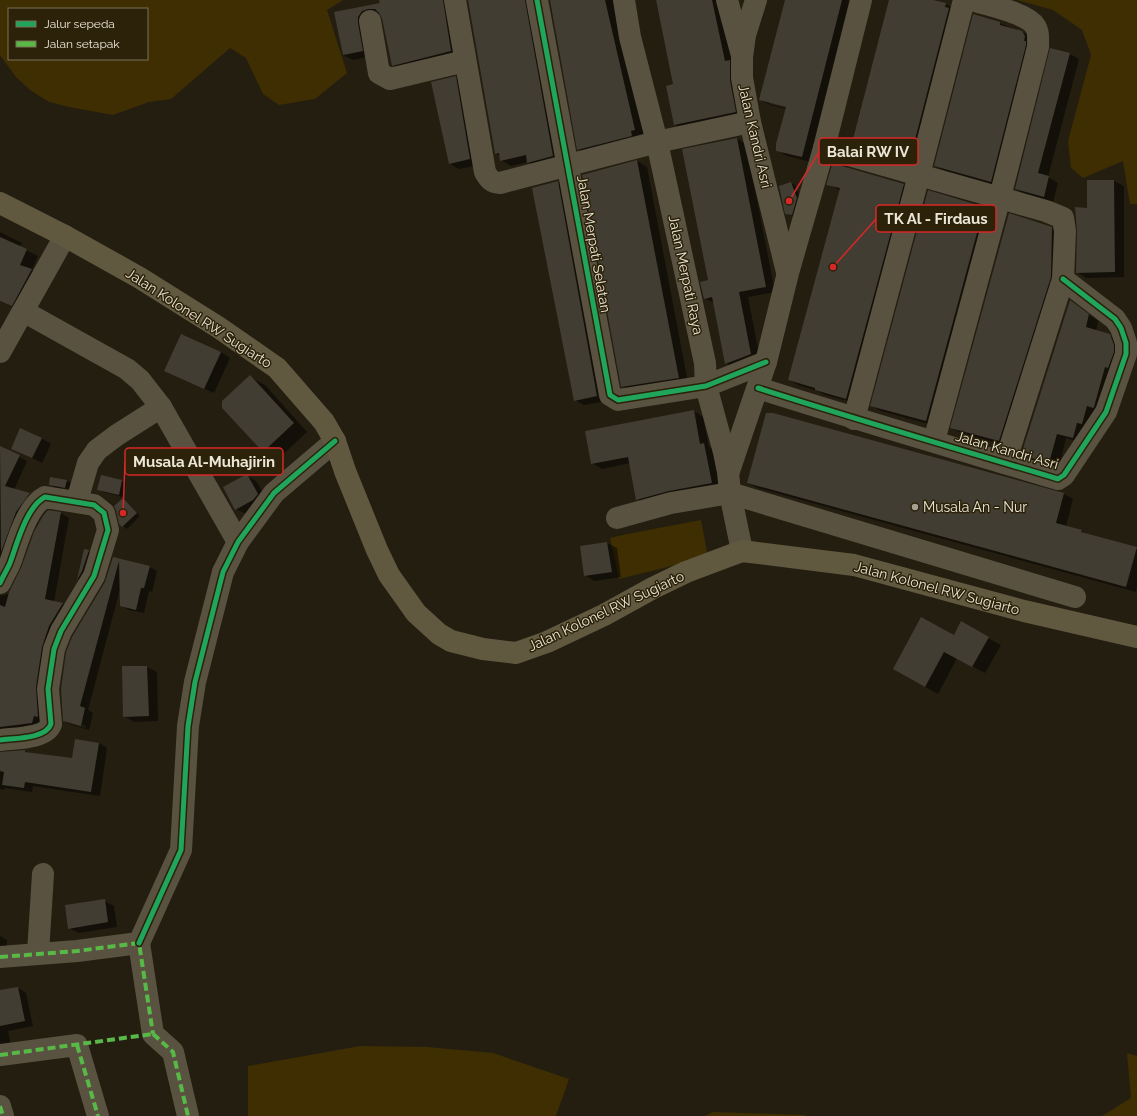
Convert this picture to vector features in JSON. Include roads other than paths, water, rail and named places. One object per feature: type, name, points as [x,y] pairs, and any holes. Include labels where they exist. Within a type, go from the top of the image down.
[{"type":"main road","name":"Jalan Kolonel RW Sugiarto","points":[[0,202],[140,278],[218,327],[277,368],[324,422],[335,441],[345,471],[377,550],[389,575],[416,613],[439,634],[451,641],[476,648],[516,653],[547,642],[604,615],[686,572],[742,551],[854,565],[1024,611],[1137,638]]},
{"type":"street","name":"Jalan Merpati Selatan","points":[[455,0],[485,172],[488,178],[496,183],[657,142],[750,122]]},
{"type":"street","name":"Jalan Merpati Selatan","points":[[537,0],[610,395],[618,400],[706,386],[766,362]]},
{"type":"street","name":"Jalan Merpati Raya","points":[[624,0],[630,37],[657,142],[705,363],[706,386],[724,452],[742,551]]},
{"type":"street","points":[[728,0],[742,57]]},
{"type":"street","name":"Jalan Kandri Asri","points":[[756,0],[745,35],[742,57],[742,78],[750,122],[788,273]]},
{"type":"street","name":"Jalan Kandri Asri","points":[[729,482],[766,362],[788,273],[824,148],[861,0]]},
{"type":"street","points":[[854,419],[964,0]]},
{"type":"street","name":"Jalan Kandri Asri","points":[[934,441],[1000,198],[1038,47],[1038,35],[1035,26],[1024,16],[972,0]]},
{"type":"street","points":[[370,21],[379,73],[390,79],[465,61]]},
{"type":"street","name":"Jalan Kandri Asri","points":[[824,148],[1046,210],[1063,218],[1065,231],[1063,279],[1006,463]]},
{"type":"street","points":[[0,352],[65,236]]},
{"type":"street","name":"Jalan Kandri Asri","points":[[758,388],[854,419],[934,441],[1058,479],[1061,478],[1106,412],[1126,354],[1126,343],[1121,328],[1115,319],[1063,279]]},
{"type":"street","points":[[23,312],[127,369],[140,380],[161,407],[238,542]]},
{"type":"street","points":[[77,501],[88,463],[97,450],[117,435],[161,407]]},
{"type":"street","points":[[188,1116],[173,1052],[153,1034],[139,943],[180,850],[188,726],[195,682],[223,572],[238,542],[274,493],[335,441]]},
{"type":"street","points":[[617,518],[671,503],[729,482],[1075,597]]},
{"type":"street","points":[[0,740],[36,736],[46,731],[51,724],[48,689],[54,649],[64,626],[94,576],[108,530],[104,513],[94,504],[45,497],[40,500],[30,513],[3,569]]},
{"type":"street","points":[[38,953],[43,874]]},
{"type":"street","points":[[0,957],[139,943]]},
{"type":"street","points":[[0,1055],[77,1045],[98,1116]]},
{"type":"street","points":[[0,1106],[3,1116]]},
{"type":"place","name":"Balai RW IV","points":[[789,201]]},
{"type":"place","name":"TK Al - Firdaus","points":[[833,267]]},
{"type":"place","name":"Musala An - Nur","points":[[915,507]]},
{"type":"place","name":"Musala Al-Muhajirin","points":[[123,513]]}]
